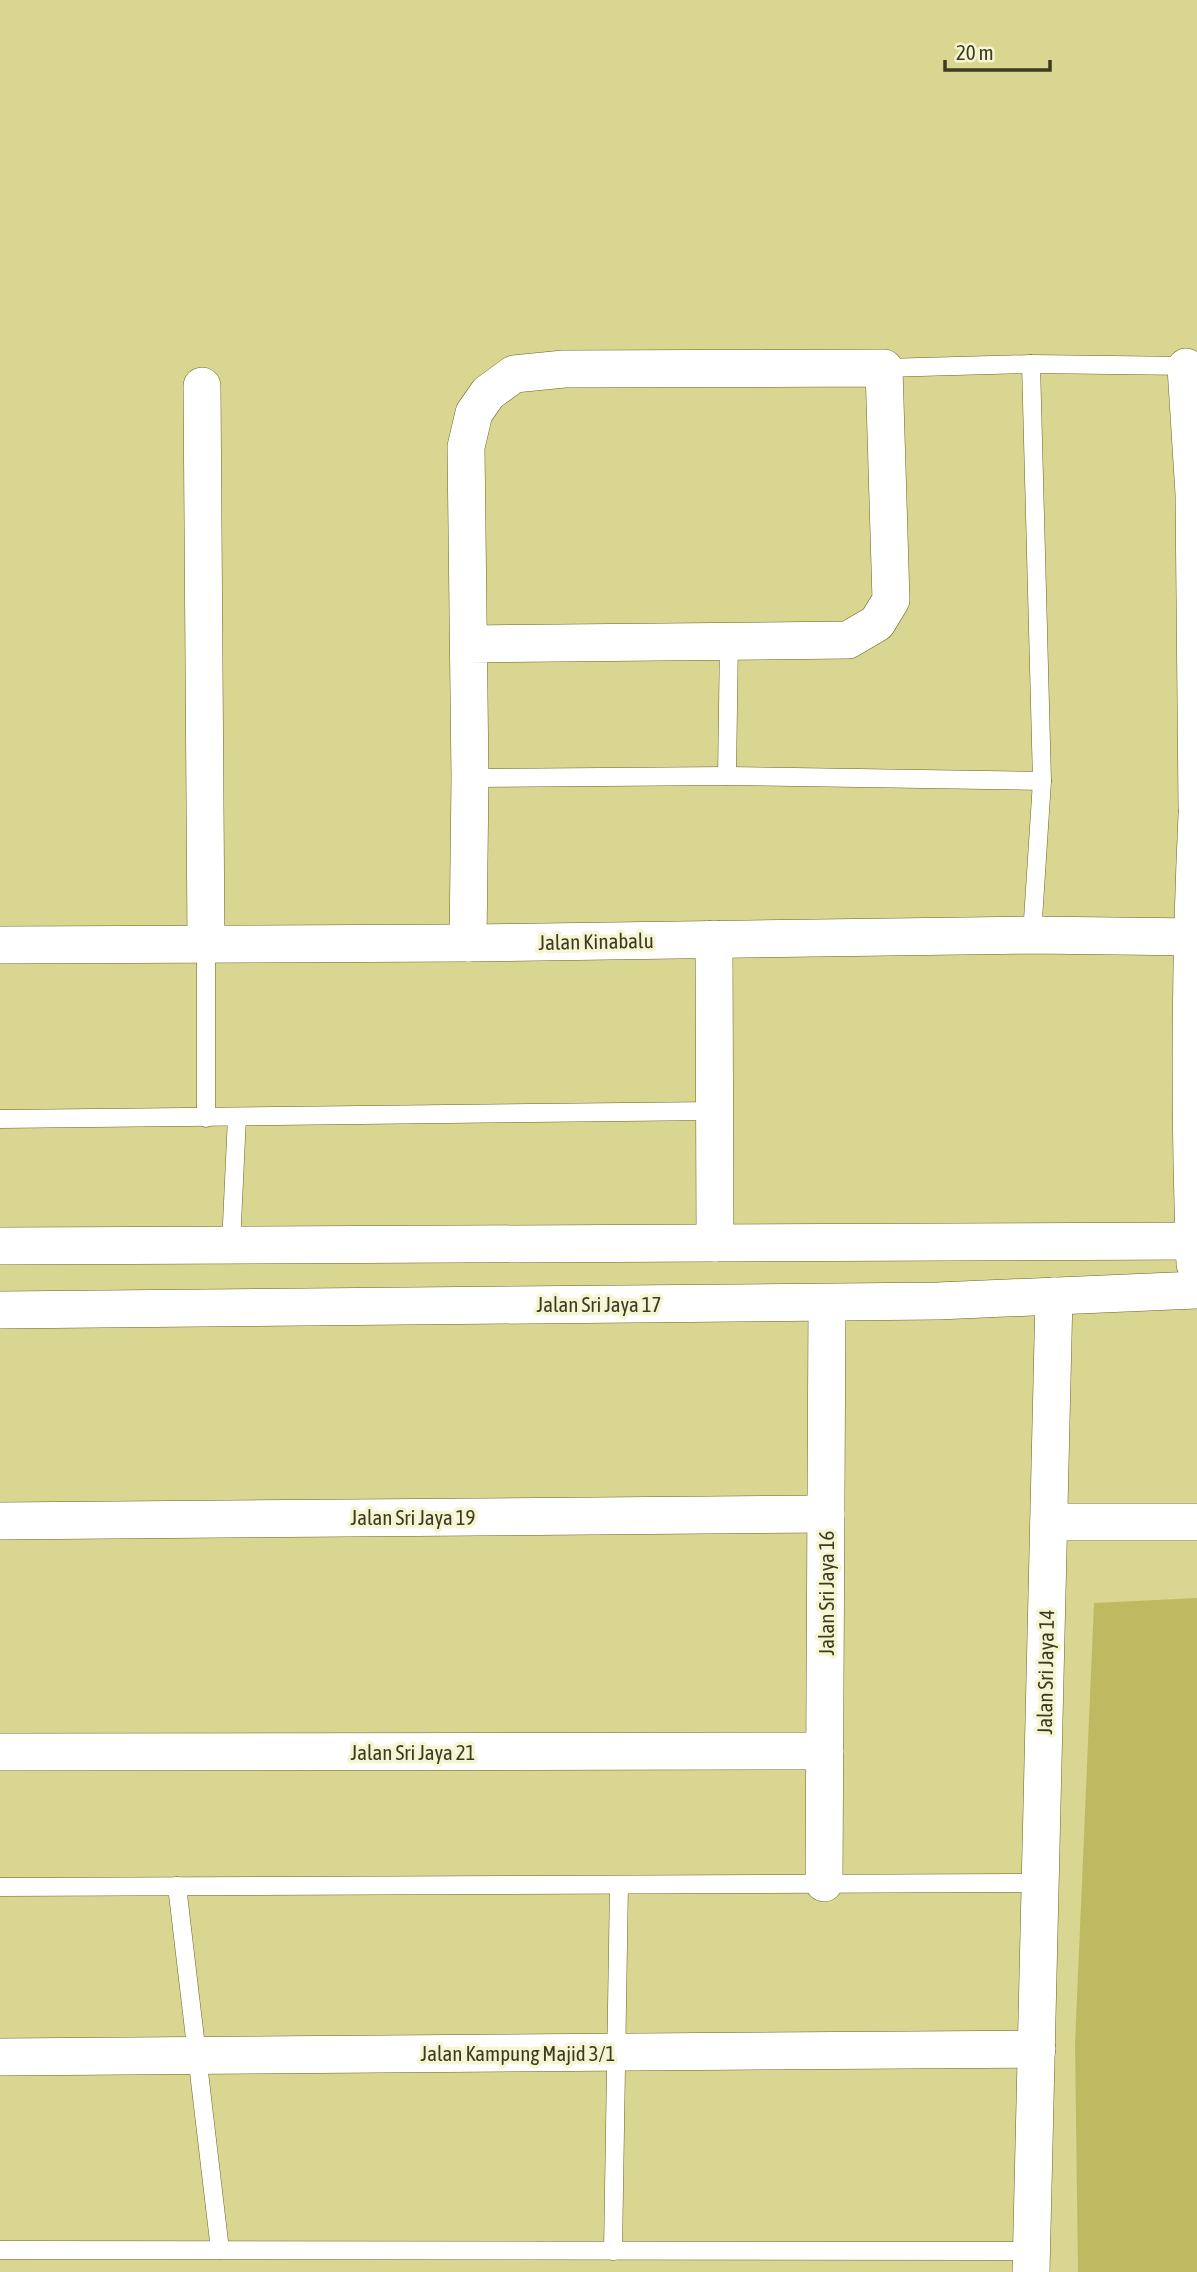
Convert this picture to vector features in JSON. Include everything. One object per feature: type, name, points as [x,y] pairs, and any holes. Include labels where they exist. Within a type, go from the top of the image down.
[{"type":"street","points":[[1191,366],[1197,807]]},
{"type":"street","points":[[468,943],[470,643],[466,447],[474,413],[488,393],[514,374],[564,369],[884,368],[891,600],[877,623],[848,640],[470,643]]},
{"type":"street","points":[[202,386],[206,942]]},
{"type":"street","points":[[1196,1290],[1194,937],[1197,815]]},
{"type":"street","name":"Jalan Kinabalu","points":[[0,945],[206,942],[468,943],[1032,935],[1194,937]]},
{"type":"street","points":[[714,939],[715,1243]]},
{"type":"street","points":[[0,1246],[1195,1241]]},
{"type":"street","name":"Jalan Sri Jaya 17","points":[[0,1310],[827,1303],[1196,1290]]},
{"type":"street","name":"Jalan Sri Jaya 14","points":[[1031,2262],[1054,1296]]},
{"type":"street","name":"Jalan Sri Jaya 16","points":[[824,1884],[827,1303]]},
{"type":"street","name":"Jalan Sri Jaya 19","points":[[0,1521],[826,1514]]},
{"type":"street","points":[[1049,1522],[1197,1522]]},
{"type":"street","name":"Jalan Sri Jaya 21","points":[[0,1752],[825,1751]]},
{"type":"street","name":"Jalan Kampung Majid 3/1","points":[[0,2057],[1037,2049]]},
{"type":"lane","points":[[884,368],[1031,364],[1191,366]]},
{"type":"lane","points":[[1031,364],[1042,780],[1032,935]]},
{"type":"lane","points":[[727,776],[729,639]]},
{"type":"lane","points":[[470,778],[727,776],[1042,780]]},
{"type":"lane","points":[[206,942],[206,1118]]},
{"type":"lane","points":[[0,1119],[715,1111]]},
{"type":"lane","points":[[231,1245],[237,1117]]},
{"type":"lane","points":[[0,1887],[1040,1883]]},
{"type":"lane","points":[[612,2251],[619,1885]]},
{"type":"lane","points":[[177,1886],[220,2250]]},
{"type":"lane","points":[[0,2250],[612,2251],[1031,2262]]},
{"type":"shaded area","points":[[1197,1598],[1197,2272],[1078,2272],[1075,2044],[1094,1603]]}]
